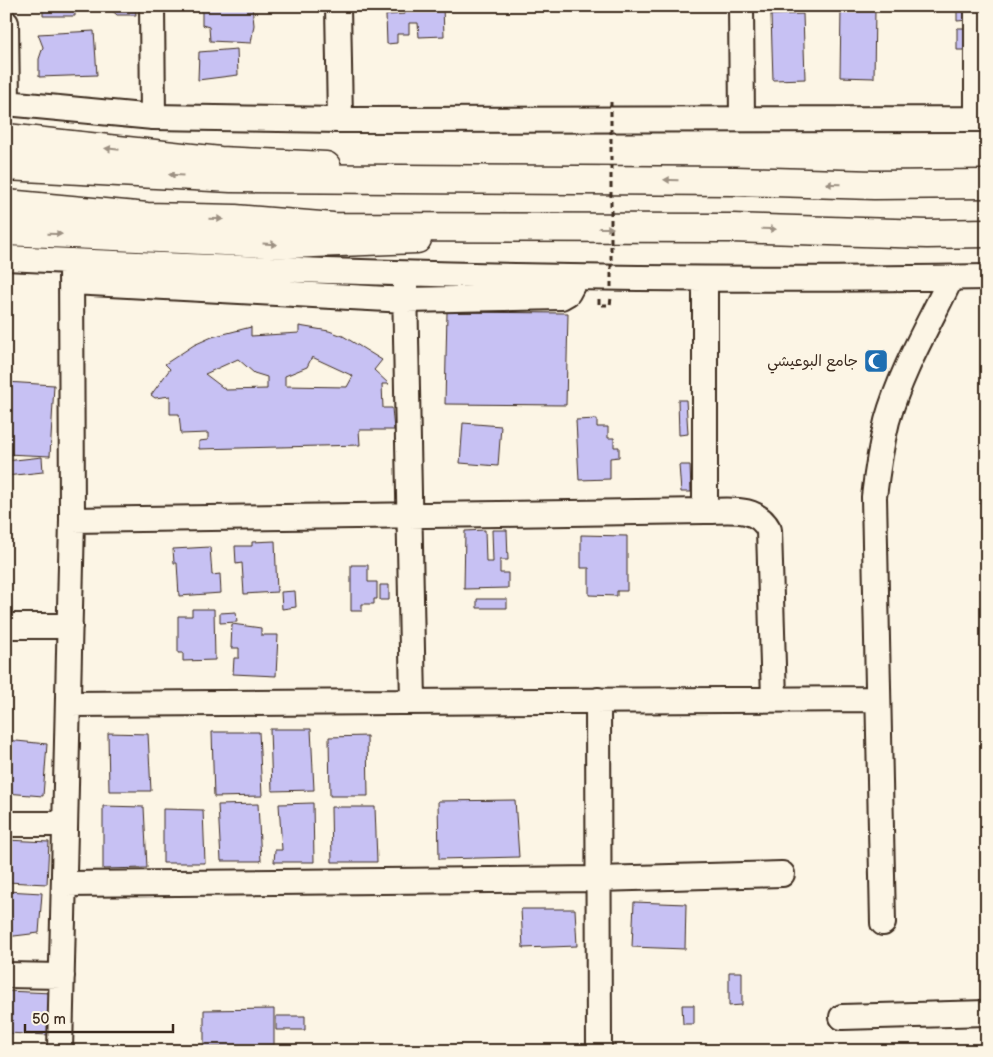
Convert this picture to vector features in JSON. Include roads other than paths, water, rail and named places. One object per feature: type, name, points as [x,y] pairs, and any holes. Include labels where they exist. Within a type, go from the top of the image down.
[{"type":"main road","points":[[6,138],[220,161],[437,172],[492,178]]},
{"type":"main road","points":[[6,166],[231,178],[492,178],[874,185],[987,184]]},
{"type":"main road","points":[[874,185],[987,178]]},
{"type":"main road","points":[[6,204],[147,217],[234,219],[333,227],[732,228],[987,235]]},
{"type":"main road","points":[[6,232],[288,244],[394,240],[566,228]]},
{"type":"street","points":[[152,6],[153,117]]},
{"type":"street","points":[[338,6],[340,120]]},
{"type":"street","points":[[741,6],[742,119]]},
{"type":"street","points":[[6,23],[7,103],[153,117],[340,120],[982,119],[977,6]]},
{"type":"street","points":[[6,258],[71,272],[406,300],[561,296],[568,293],[576,278]]},
{"type":"street","points":[[71,272],[405,274],[704,280],[987,277]]},
{"type":"street","points":[[60,1051],[72,520],[71,272]]},
{"type":"street","points":[[405,274],[413,702]]},
{"type":"street","points":[[883,922],[873,536],[874,497],[879,458],[888,420],[901,383],[951,278]]},
{"type":"street","points":[[704,280],[705,511]]},
{"type":"street","points":[[72,520],[705,511],[745,511],[755,513],[764,520],[769,530],[774,699]]},
{"type":"street","points":[[6,626],[70,626]]},
{"type":"street","points":[[68,704],[878,699]]},
{"type":"street","points":[[598,700],[599,1051]]},
{"type":"street","points":[[6,824],[65,824]]},
{"type":"street","points":[[64,884],[598,879],[782,874]]},
{"type":"street","points":[[6,975],[62,976]]},
{"type":"street","points":[[842,1017],[987,1013]]},
{"type":"place","name":"جامع البوعيشي","points":[[876,361]]}]
